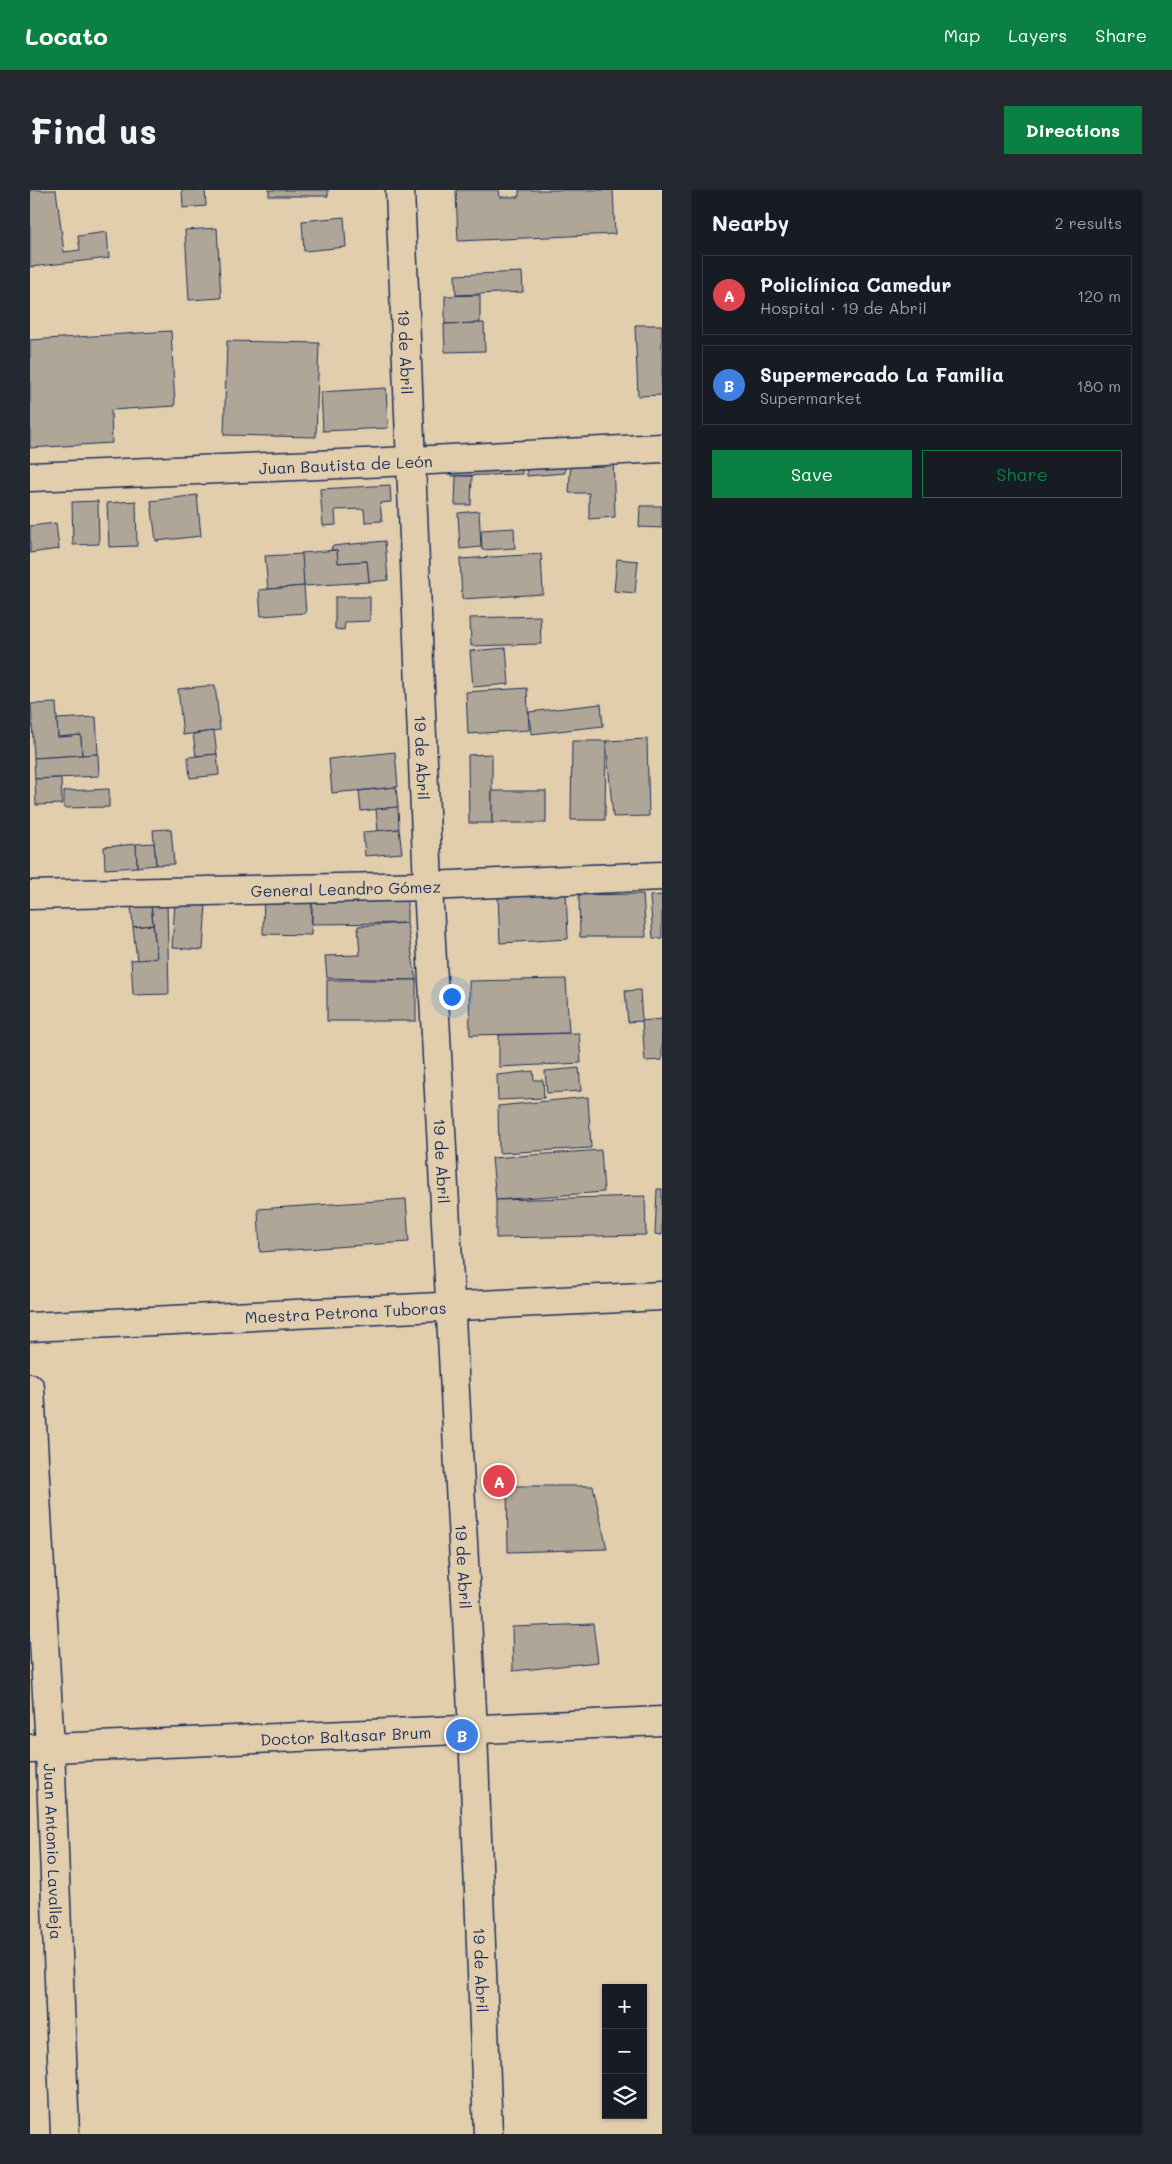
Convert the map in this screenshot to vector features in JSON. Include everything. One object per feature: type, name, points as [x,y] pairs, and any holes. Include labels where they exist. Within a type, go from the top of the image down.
[{"type":"street","name":"19 de Abril","points":[[400,190],[428,886],[473,1730],[488,2134]]},
{"type":"street","name":"Juan Bautista de León","points":[[30,477],[412,461],[662,448]]},
{"type":"street","name":"General Leandro Gómez","points":[[30,895],[428,886],[662,876]]},
{"type":"street","name":"Maestra Petrona Tuboras","points":[[30,1327],[662,1296]]},
{"type":"street","name":"Juan Antonio Lavalleja","points":[[30,1388],[40,1749],[65,2134]]},
{"type":"street","name":"Doctor Baltasar Brum","points":[[40,1749],[662,1721]]},
{"type":"building","points":[[30,190],[56,190],[64,252],[80,250],[78,236],[107,232],[109,258],[30,267]]},
{"type":"building","points":[[182,190],[205,190],[206,206],[183,208]]},
{"type":"building","points":[[269,190],[328,190],[328,196],[269,196]]},
{"type":"building","points":[[456,190],[499,190],[500,197],[519,197],[519,190],[613,190],[615,234],[458,241]]},
{"type":"building","points":[[344,217],[346,247],[304,251],[302,221]]},
{"type":"building","points":[[217,228],[221,298],[189,300],[185,230]]},
{"type":"building","points":[[522,272],[523,292],[456,295],[455,275]]},
{"type":"building","points":[[480,295],[480,323],[445,324],[445,296]]},
{"type":"building","points":[[484,323],[485,351],[445,352],[444,324]]},
{"type":"building","points":[[635,325],[662,325],[662,395],[638,396]]},
{"type":"building","points":[[171,331],[175,406],[111,410],[112,443],[30,448],[30,340]]},
{"type":"building","points":[[227,341],[319,343],[316,437],[224,435]]},
{"type":"building","points":[[386,388],[388,428],[323,431],[321,392]]},
{"type":"building","points":[[564,455],[565,473],[527,476],[526,457]]},
{"type":"building","points":[[613,456],[615,517],[589,519],[589,493],[569,493],[571,458]]},
{"type":"building","points":[[521,459],[522,474],[452,476],[452,461]]},
{"type":"building","points":[[456,476],[472,476],[471,505],[455,505]]},
{"type":"building","points":[[390,485],[391,502],[380,503],[382,521],[365,522],[364,509],[335,510],[336,525],[323,526],[320,489]]},
{"type":"building","points":[[197,495],[201,536],[156,541],[151,501]]},
{"type":"building","points":[[98,501],[99,544],[73,545],[72,502]]},
{"type":"building","points":[[136,501],[137,546],[109,547],[107,503]]},
{"type":"building","points":[[640,506],[662,506],[662,528],[639,527]]},
{"type":"building","points":[[479,511],[481,547],[460,549],[458,513]]},
{"type":"building","points":[[56,523],[59,549],[30,553],[30,526]]},
{"type":"building","points":[[514,528],[515,548],[482,550],[481,530]]},
{"type":"building","points":[[385,541],[388,580],[369,582],[367,561],[338,563],[337,550],[331,550],[332,546]]},
{"type":"building","points":[[337,550],[338,563],[367,561],[369,582],[304,586],[301,553]]},
{"type":"building","points":[[302,554],[304,586],[268,589],[265,556]]},
{"type":"building","points":[[541,554],[543,594],[462,599],[460,559]]},
{"type":"building","points":[[617,559],[638,561],[635,593],[614,591]]},
{"type":"building","points":[[304,586],[306,613],[261,616],[259,590]]},
{"type":"building","points":[[335,597],[370,597],[370,621],[345,622],[344,630],[335,629]]},
{"type":"building","points":[[540,616],[541,644],[471,646],[470,618]]},
{"type":"building","points":[[506,648],[509,684],[473,687],[470,651]]},
{"type":"building","points":[[215,685],[220,730],[183,735],[178,689]]},
{"type":"building","points":[[527,688],[529,730],[468,734],[466,692]]},
{"type":"building","points":[[56,703],[58,737],[81,735],[82,755],[34,758],[31,704]]},
{"type":"building","points":[[601,704],[603,726],[531,734],[529,712]]},
{"type":"building","points":[[96,717],[98,754],[82,755],[81,735],[58,737],[57,719]]},
{"type":"building","points":[[214,731],[217,754],[196,756],[193,734]]},
{"type":"building","points":[[647,739],[649,816],[613,817],[606,741]]},
{"type":"building","points":[[572,741],[606,741],[605,820],[571,820]]},
{"type":"building","points":[[395,752],[398,787],[332,793],[329,759]]},
{"type":"building","points":[[98,754],[99,776],[35,779],[34,758]]},
{"type":"building","points":[[217,754],[219,775],[190,778],[188,757]]},
{"type":"building","points":[[492,754],[492,823],[469,823],[468,755]]},
{"type":"building","points":[[61,778],[62,804],[36,805],[35,779]]},
{"type":"building","points":[[396,787],[398,807],[361,811],[359,791]]},
{"type":"building","points":[[109,789],[109,807],[64,808],[64,791]]},
{"type":"building","points":[[492,791],[546,791],[546,823],[492,823]]},
{"type":"building","points":[[398,807],[399,829],[378,831],[376,809]]},
{"type":"building","points":[[171,829],[174,864],[156,865],[153,830]]},
{"type":"building","points":[[399,829],[402,853],[365,856],[363,832]]},
{"type":"building","points":[[154,843],[156,865],[137,867],[136,844]]},
{"type":"building","points":[[136,844],[137,867],[105,869],[104,847]]},
{"type":"building","points":[[566,891],[568,939],[500,943],[498,895]]},
{"type":"building","points":[[264,892],[312,893],[311,935],[263,934]]},
{"type":"building","points":[[407,892],[407,923],[312,924],[312,893]]},
{"type":"building","points":[[643,894],[646,937],[580,937],[579,895]]},
{"type":"building","points":[[662,895],[662,938],[653,938],[650,896]]},
{"type":"building","points":[[167,901],[169,994],[133,995],[131,960],[157,958],[151,904]]},
{"type":"building","points":[[175,902],[206,903],[203,950],[172,948]]},
{"type":"building","points":[[151,904],[153,925],[133,927],[131,906]]},
{"type":"building","points":[[407,923],[416,980],[327,978],[325,956],[360,955],[358,926]]},
{"type":"building","points":[[153,925],[157,958],[137,960],[133,927]]},
{"type":"building","points":[[566,979],[569,1033],[470,1035],[469,981]]},
{"type":"building","points":[[327,980],[416,980],[416,1021],[327,1021]]},
{"type":"building","points":[[640,990],[642,1021],[628,1022],[625,991]]},
{"type":"building","points":[[662,1019],[662,1060],[645,1061],[642,1021]]},
{"type":"building","points":[[579,1033],[581,1063],[499,1067],[499,1035]]},
{"type":"building","points":[[579,1068],[581,1091],[547,1093],[545,1071]]},
{"type":"building","points":[[533,1071],[534,1080],[543,1080],[544,1098],[498,1100],[497,1075]]},
{"type":"building","points":[[588,1097],[591,1148],[499,1153],[498,1106]]},
{"type":"building","points":[[601,1150],[604,1192],[496,1200],[492,1158]]},
{"type":"building","points":[[657,1189],[662,1189],[662,1235],[655,1234]]},
{"type":"building","points":[[645,1196],[646,1235],[496,1238],[496,1200]]},
{"type":"building","points":[[406,1199],[409,1242],[260,1252],[258,1209]]},
{"type":"building","points":[[507,1486],[593,1486],[607,1549],[508,1552]]},
{"type":"building","points":[[593,1624],[598,1662],[513,1671],[512,1627]]},
{"type":"place","name":"Policlínica Camedur","points":[[499,1481]]},
{"type":"place","name":"Supermercado La Familia","points":[[462,1735]]}]
